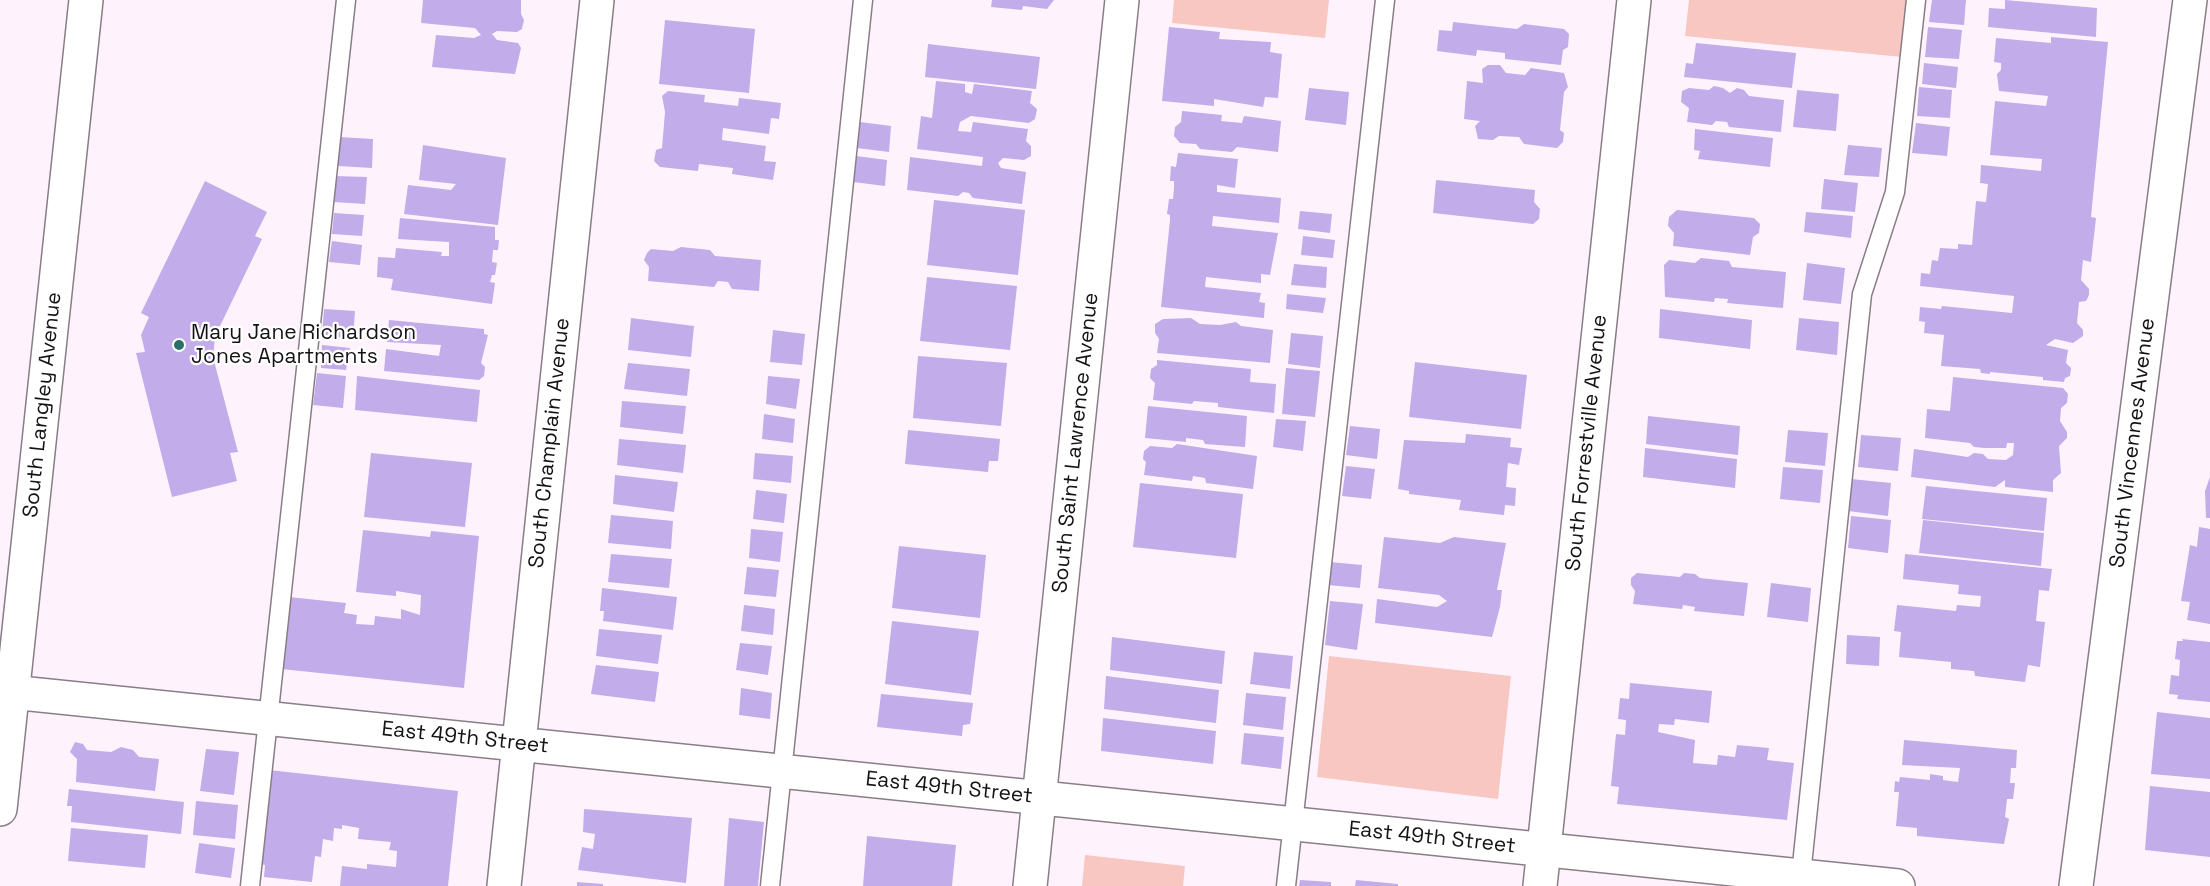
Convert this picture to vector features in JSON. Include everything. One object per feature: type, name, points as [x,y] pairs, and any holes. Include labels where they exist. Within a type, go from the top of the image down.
[{"type":"street","name":"South Langley Avenue","points":[[0,809],[6,691],[86,0]]},
{"type":"street","name":"South Champlain Avenue","points":[[504,886],[597,0]]},
{"type":"street","name":"South Saint Lawrence Avenue","points":[[1030,886],[1122,0]]},
{"type":"street","name":"South Forrestville Avenue","points":[[1540,886],[1634,0]]},
{"type":"street","name":"South Vincennes Avenue","points":[[2076,886],[2190,0]]},
{"type":"street","name":"East 49th Street","points":[[6,691],[1544,850],[1800,881],[1898,886]]},
{"type":"lane","points":[[250,886],[346,0]]},
{"type":"lane","points":[[770,886],[863,0]]},
{"type":"lane","points":[[1286,886],[1384,0]]},
{"type":"lane","points":[[1800,881],[1862,294],[1895,192],[1916,0]]},
{"type":"shaded area","points":[[1174,0],[1329,0],[1325,38],[1172,23]]},
{"type":"shaded area","points":[[1689,0],[1907,0],[1902,57],[1685,36]]},
{"type":"shaded area","points":[[1329,656],[1511,676],[1498,799],[1317,777]]},
{"type":"shaded area","points":[[1085,855],[1185,866],[1183,886],[1082,886]]},
{"type":"building","points":[[423,0],[521,0],[521,14],[524,20],[522,29],[517,32],[497,31],[492,34],[497,40],[518,43],[521,48],[515,74],[432,67],[436,35],[474,38],[481,35],[475,28],[421,23]]},
{"type":"building","points":[[992,0],[1054,0],[1047,9],[1023,6],[1022,10],[991,7]]},
{"type":"building","points":[[1932,0],[1966,0],[1964,25],[1929,22]]},
{"type":"building","points":[[2005,0],[2097,8],[2096,37],[1988,27],[1989,8],[2005,9]]},
{"type":"building","points":[[665,20],[755,29],[749,93],[659,84]]},
{"type":"building","points":[[1453,22],[1517,29],[1524,24],[1564,29],[1569,34],[1568,47],[1563,50],[1561,65],[1505,59],[1505,53],[1477,50],[1476,56],[1437,51],[1439,30],[1452,31]]},
{"type":"building","points":[[1169,27],[1220,32],[1219,39],[1271,42],[1270,52],[1282,54],[1278,98],[1265,97],[1263,107],[1214,99],[1214,106],[1162,101]]},
{"type":"building","points":[[1928,27],[1962,30],[1959,59],[1925,57]]},
{"type":"building","points":[[2051,37],[2108,42],[2091,217],[2096,218],[2091,262],[2083,260],[2081,280],[2089,289],[2089,295],[2086,301],[2079,302],[2077,323],[2083,330],[2083,336],[2073,343],[2055,339],[2046,345],[2068,350],[2066,363],[2071,368],[2070,376],[2065,378],[2064,382],[2043,380],[2043,377],[1990,372],[1990,374],[1981,373],[1980,369],[1941,366],[1944,335],[1924,333],[1925,322],[1919,321],[1920,307],[1941,309],[1942,306],[2012,313],[2014,296],[1920,286],[1921,273],[1930,274],[1932,260],[1938,261],[1940,248],[1958,249],[1958,244],[1972,245],[1976,201],[1986,202],[1988,184],[1980,183],[1981,165],[2041,171],[2042,159],[1990,155],[1995,101],[2046,106],[2048,96],[1999,91],[1997,74],[2001,70],[2001,63],[1994,62],[1996,38],[2051,43]]},
{"type":"building","points":[[1696,43],[1796,53],[1792,88],[1684,77],[1686,63],[1693,64]]},
{"type":"building","points":[[928,44],[1040,57],[1036,89],[925,77]]},
{"type":"building","points":[[1924,63],[1958,67],[1956,88],[1922,84]]},
{"type":"building","points":[[1488,65],[1500,65],[1506,73],[1525,75],[1531,68],[1564,73],[1568,87],[1564,92],[1560,130],[1564,133],[1563,142],[1557,148],[1524,144],[1519,137],[1499,136],[1493,140],[1478,139],[1475,126],[1480,121],[1464,119],[1467,81],[1483,83],[1482,69]]},
{"type":"building","points":[[936,81],[965,84],[965,92],[972,94],[974,84],[1032,91],[1030,103],[1037,109],[1035,119],[1029,123],[971,116],[960,122],[958,131],[971,132],[973,122],[1028,129],[1026,141],[1031,146],[1031,156],[1024,160],[1003,158],[998,163],[1001,168],[1026,172],[1022,204],[973,198],[969,193],[963,192],[958,196],[907,190],[910,157],[982,166],[983,157],[917,149],[921,116],[932,118]]},
{"type":"building","points":[[1714,86],[1730,93],[1737,88],[1744,90],[1749,96],[1784,100],[1781,132],[1729,127],[1727,122],[1716,121],[1712,125],[1687,122],[1689,108],[1681,102],[1682,91],[1689,88],[1709,90]]},
{"type":"building","points":[[1919,87],[1952,90],[1950,118],[1917,116]]},
{"type":"building","points":[[1309,88],[1349,92],[1346,125],[1305,120]]},
{"type":"building","points":[[1797,90],[1839,94],[1836,131],[1793,127]]},
{"type":"building","points":[[668,91],[705,95],[704,102],[738,106],[739,98],[781,103],[779,119],[771,118],[769,134],[723,128],[722,140],[766,146],[764,161],[776,162],[773,180],[732,174],[733,168],[699,164],[698,171],[660,167],[654,161],[656,150],[662,148],[665,112],[662,96]]},
{"type":"building","points":[[1182,111],[1222,115],[1221,121],[1242,123],[1244,116],[1281,121],[1278,152],[1237,147],[1232,152],[1200,149],[1196,144],[1180,143],[1174,136],[1175,127],[1181,122]]},
{"type":"building","points":[[860,122],[891,126],[889,152],[857,148]]},
{"type":"building","points":[[1916,123],[1950,127],[1947,156],[1912,153]]},
{"type":"building","points":[[1695,129],[1773,138],[1770,167],[1698,159],[1700,151],[1694,150]]},
{"type":"building","points":[[339,137],[373,139],[372,168],[338,166]]},
{"type":"building","points":[[423,145],[506,158],[498,225],[404,214],[408,185],[451,190],[456,184],[419,180]]},
{"type":"building","points":[[1848,145],[1882,148],[1879,177],[1844,175]]},
{"type":"building","points":[[1178,153],[1238,159],[1235,188],[1217,185],[1217,192],[1281,198],[1279,223],[1213,216],[1212,226],[1278,233],[1270,275],[1261,274],[1261,283],[1206,277],[1205,287],[1261,293],[1259,302],[1265,303],[1264,318],[1161,307],[1170,220],[1170,215],[1167,214],[1169,199],[1173,199],[1174,188],[1174,181],[1170,181],[1171,166],[1176,167]]},
{"type":"building","points":[[856,156],[887,160],[885,186],[853,182]]},
{"type":"building","points":[[335,176],[367,177],[365,204],[334,202]]},
{"type":"building","points":[[1824,179],[1858,183],[1855,212],[1821,209]]},
{"type":"building","points":[[1436,180],[1535,190],[1534,202],[1540,209],[1539,219],[1533,224],[1433,213]]},
{"type":"building","name":"Mary Jane Richardson Jones Apartments","points":[[205,181],[267,212],[255,236],[262,239],[220,326],[216,327],[213,357],[238,452],[230,453],[237,481],[172,497],[136,353],[145,352],[141,335],[149,317],[141,313]]},
{"type":"building","points":[[934,200],[1025,210],[1018,275],[927,265]]},
{"type":"building","points":[[1677,210],[1754,218],[1760,224],[1759,233],[1753,237],[1750,255],[1673,246],[1674,233],[1668,226],[1669,217]]},
{"type":"building","points":[[1300,211],[1332,214],[1330,233],[1298,229]]},
{"type":"building","points":[[1806,212],[1853,216],[1851,238],[1804,232]]},
{"type":"building","points":[[334,213],[364,215],[362,236],[332,234]]},
{"type":"building","points":[[400,218],[495,227],[495,240],[499,240],[498,250],[493,250],[492,262],[497,263],[495,275],[492,275],[490,282],[495,283],[492,304],[391,290],[393,279],[377,277],[378,257],[395,258],[396,248],[442,252],[441,256],[449,256],[449,242],[398,239]]},
{"type":"building","points":[[1303,236],[1335,240],[1333,258],[1301,255]]},
{"type":"building","points":[[332,241],[362,245],[360,265],[329,262]]},
{"type":"building","points":[[681,247],[710,250],[715,256],[761,260],[759,291],[732,289],[728,282],[718,281],[714,287],[648,281],[649,267],[644,260],[647,253],[651,249],[673,251]]},
{"type":"building","points":[[1701,258],[1729,261],[1732,267],[1786,272],[1783,308],[1727,303],[1728,299],[1715,298],[1714,302],[1665,297],[1664,265],[1669,260],[1695,263]]},
{"type":"building","points":[[1807,263],[1845,268],[1841,304],[1803,300]]},
{"type":"building","points":[[1294,264],[1327,267],[1326,288],[1291,285]]},
{"type":"building","points":[[927,277],[1017,286],[1010,350],[920,341]]},
{"type":"building","points":[[1287,294],[1326,298],[1323,313],[1286,309]]},
{"type":"building","points":[[324,309],[355,311],[353,338],[322,336]]},
{"type":"building","points":[[1660,309],[1752,320],[1750,349],[1659,338]]},
{"type":"building","points":[[631,318],[694,326],[691,357],[628,350]]},
{"type":"building","points":[[1191,318],[1200,324],[1220,325],[1236,322],[1241,326],[1273,330],[1270,363],[1157,353],[1159,339],[1155,333],[1155,324],[1163,319]]},
{"type":"building","points":[[1799,318],[1839,322],[1837,355],[1796,350]]},
{"type":"building","points":[[389,320],[484,329],[484,334],[488,335],[481,363],[485,367],[484,376],[479,380],[384,371],[386,349],[439,356],[441,345],[387,342]]},
{"type":"building","points":[[773,330],[805,334],[802,365],[770,362]]},
{"type":"building","points":[[1291,333],[1323,336],[1320,368],[1288,364]]},
{"type":"building","points":[[322,345],[350,348],[346,370],[321,368]]},
{"type":"building","points":[[918,356],[1007,363],[1001,426],[913,418]]},
{"type":"building","points":[[1157,360],[1251,369],[1250,382],[1276,384],[1274,413],[1218,407],[1218,403],[1194,401],[1192,404],[1153,400],[1155,383],[1150,378],[1151,369],[1157,365]]},
{"type":"building","points":[[1415,362],[1527,375],[1521,429],[1409,417]]},
{"type":"building","points":[[628,363],[690,369],[687,396],[624,389]]},
{"type":"building","points":[[1286,368],[1320,371],[1315,417],[1282,414]]},
{"type":"building","points":[[317,373],[346,376],[343,408],[313,405]]},
{"type":"building","points":[[357,376],[480,390],[477,422],[355,410]]},
{"type":"building","points":[[768,376],[800,379],[796,409],[766,404]]},
{"type":"building","points":[[1953,377],[2063,388],[2068,394],[2067,403],[2061,408],[2060,421],[2067,432],[2067,438],[2059,446],[2061,473],[2053,480],[2053,492],[2005,487],[2005,480],[1995,487],[1911,477],[1914,449],[1968,457],[1974,453],[1983,454],[1988,459],[2006,460],[2013,455],[2014,443],[2007,443],[2006,448],[1985,448],[1974,447],[1970,443],[1925,438],[1927,409],[1950,411]]},
{"type":"building","points":[[622,401],[686,406],[683,434],[620,427]]},
{"type":"building","points":[[1148,406],[1247,416],[1245,447],[1205,444],[1203,440],[1186,438],[1186,442],[1145,438]]},
{"type":"building","points":[[764,414],[795,419],[793,443],[762,439]]},
{"type":"building","points":[[1648,416],[1740,426],[1738,455],[1646,444]]},
{"type":"building","points":[[1276,419],[1306,421],[1303,451],[1273,447]]},
{"type":"building","points":[[1350,426],[1380,429],[1377,459],[1346,455]]},
{"type":"building","points":[[908,430],[1000,439],[998,461],[989,461],[988,472],[905,464]]},
{"type":"building","points":[[1788,430],[1828,433],[1825,466],[1785,462]]},
{"type":"building","points":[[1466,434],[1511,438],[1510,447],[1522,448],[1519,465],[1508,463],[1506,487],[1516,488],[1515,506],[1505,505],[1504,515],[1459,510],[1461,500],[1409,494],[1409,491],[1398,489],[1404,440],[1465,443]]},
{"type":"building","points":[[1861,435],[1901,438],[1898,471],[1858,467]]},
{"type":"building","points":[[619,439],[686,445],[683,473],[617,465]]},
{"type":"building","points":[[1177,444],[1257,456],[1253,489],[1206,483],[1205,478],[1193,476],[1192,481],[1144,475],[1146,462],[1143,459],[1144,451],[1150,446],[1172,448]]},
{"type":"building","points":[[1645,448],[1737,459],[1735,488],[1643,477]]},
{"type":"building","points":[[371,453],[472,463],[465,527],[364,517]]},
{"type":"building","points":[[755,453],[793,456],[791,483],[753,479]]},
{"type":"building","points":[[1346,466],[1375,469],[1371,499],[1342,496]]},
{"type":"building","points":[[1783,467],[1823,470],[1820,503],[1780,499]]},
{"type":"building","points":[[615,475],[678,482],[674,512],[613,504]]},
{"type":"building","points":[[2210,477],[2210,518],[2206,518],[2205,491]]},
{"type":"building","points":[[1851,479],[1891,483],[1888,516],[1848,511]]},
{"type":"building","points":[[1140,483],[1243,494],[1236,558],[1133,547]]},
{"type":"building","points":[[1926,486],[2047,498],[2044,531],[1922,519]]},
{"type":"building","points":[[756,490],[787,494],[784,523],[753,519]]},
{"type":"building","points":[[611,515],[673,521],[671,549],[608,543]]},
{"type":"building","points":[[1851,516],[1891,520],[1888,553],[1848,548]]},
{"type":"building","points":[[1923,520],[2044,533],[2041,566],[1919,553]]},
{"type":"building","points":[[2199,527],[2210,529],[2210,624],[2187,620],[2190,602],[2181,601],[2190,545],[2197,547]]},
{"type":"building","points":[[751,529],[783,532],[780,562],[749,558]]},
{"type":"building","points":[[363,530],[430,537],[431,531],[479,536],[464,688],[281,669],[289,597],[346,603],[344,613],[357,615],[356,624],[374,625],[375,616],[401,619],[401,609],[420,615],[421,595],[396,591],[396,596],[356,592]]},
{"type":"building","points":[[1384,537],[1440,543],[1454,537],[1506,543],[1497,590],[1502,590],[1500,607],[1492,637],[1375,623],[1377,599],[1437,607],[1447,601],[1439,595],[1378,588]]},
{"type":"building","points":[[899,546],[986,555],[980,618],[892,608]]},
{"type":"building","points":[[611,554],[672,559],[669,588],[608,582]]},
{"type":"building","points":[[1905,554],[2052,569],[2049,591],[2039,590],[2036,621],[2045,622],[2040,667],[2028,665],[2025,682],[1975,676],[1974,671],[1951,669],[1951,662],[1899,657],[1901,632],[1894,631],[1897,605],[1956,611],[1957,605],[1980,607],[1981,596],[1958,594],[1959,585],[1903,579]]},
{"type":"building","points":[[1330,562],[1362,565],[1360,588],[1328,585]]},
{"type":"building","points":[[747,567],[779,570],[776,597],[744,594]]},
{"type":"building","points":[[1637,573],[1680,577],[1684,573],[1695,574],[1700,578],[1748,583],[1744,616],[1694,611],[1695,607],[1683,605],[1682,609],[1633,604],[1635,591],[1631,585],[1631,578]]},
{"type":"building","points":[[1771,583],[1811,588],[1808,622],[1767,617]]},
{"type":"building","points":[[602,588],[677,597],[673,630],[603,621],[604,611],[600,611]]},
{"type":"building","points":[[1330,601],[1363,604],[1357,650],[1325,645]]},
{"type":"building","points":[[744,605],[775,609],[773,635],[741,631]]},
{"type":"building","points":[[892,621],[979,631],[971,695],[885,684]]},
{"type":"building","points":[[599,629],[662,635],[658,664],[596,656]]},
{"type":"building","points":[[1847,635],[1880,637],[1879,666],[1846,664]]},
{"type":"building","points":[[1112,637],[1225,651],[1222,684],[1110,670]]},
{"type":"building","points":[[2182,639],[2210,642],[2210,702],[2177,699],[2178,695],[2169,694],[2171,675],[2179,676],[2180,660],[2175,659],[2177,641],[2183,641]]},
{"type":"building","points":[[740,643],[772,646],[768,675],[736,670]]},
{"type":"building","points":[[1254,652],[1293,656],[1290,689],[1250,684]]},
{"type":"building","points":[[596,665],[659,672],[655,702],[591,694]]},
{"type":"building","points":[[1106,676],[1219,690],[1216,723],[1104,709]]},
{"type":"building","points":[[1630,683],[1712,691],[1709,723],[1675,719],[1674,725],[1659,724],[1658,732],[1695,740],[1693,763],[1717,765],[1718,755],[1735,757],[1737,745],[1769,748],[1767,760],[1794,763],[1787,820],[1617,804],[1619,787],[1611,786],[1616,734],[1625,735],[1626,720],[1618,719],[1620,698],[1629,699]]},
{"type":"building","points":[[741,688],[772,693],[770,719],[739,715]]},
{"type":"building","points":[[1246,693],[1286,697],[1283,730],[1243,725]]},
{"type":"building","points":[[881,694],[973,703],[970,724],[963,725],[962,736],[877,727]]},
{"type":"building","points":[[2157,712],[2210,718],[2210,779],[2151,774]]},
{"type":"building","points":[[1103,718],[1216,731],[1213,764],[1101,751]]},
{"type":"building","points":[[1244,733],[1284,737],[1281,769],[1241,764]]},
{"type":"building","points":[[1904,740],[2017,750],[2016,768],[2011,768],[2010,783],[2015,783],[2013,799],[2007,799],[2005,817],[2009,819],[2004,844],[1917,836],[1917,828],[1896,826],[1899,792],[1894,792],[1895,781],[1899,782],[1900,777],[1930,780],[1930,774],[1943,776],[1943,780],[1958,782],[1960,768],[1902,765]]},
{"type":"building","points":[[75,742],[83,744],[87,750],[111,752],[121,747],[133,750],[139,757],[159,759],[155,791],[76,782],[77,759],[70,752]]},
{"type":"building","points":[[206,749],[239,752],[234,795],[200,791]]},
{"type":"building","points":[[269,770],[458,791],[448,886],[340,886],[342,866],[367,869],[367,864],[396,867],[397,851],[389,850],[391,842],[358,839],[359,828],[342,825],[342,829],[334,828],[333,841],[323,839],[321,857],[315,856],[312,882],[264,877],[265,865],[259,864]]},
{"type":"building","points":[[2150,786],[2210,792],[2210,857],[2145,850]]},
{"type":"building","points":[[69,789],[184,802],[181,834],[71,822],[72,806],[67,806]]},
{"type":"building","points":[[196,801],[238,805],[235,839],[193,835]]},
{"type":"building","points":[[584,809],[692,818],[686,883],[578,870],[582,847],[593,849],[595,834],[583,832]]},
{"type":"building","points":[[729,818],[764,822],[758,886],[724,886]]},
{"type":"building","points":[[71,828],[148,835],[145,868],[68,861]]},
{"type":"building","points":[[867,836],[956,845],[952,886],[863,886]]},
{"type":"building","points":[[199,843],[235,848],[231,878],[195,873]]},
{"type":"building","points":[[1300,880],[1331,882],[1331,886],[1299,886]]},
{"type":"building","points":[[1356,880],[1398,884],[1398,886],[1355,886]]},
{"type":"building","points":[[577,882],[603,884],[603,886],[577,886]]},
{"type":"place","name":"Mary Jane Richardson Jones Apartments","points":[[179,345]]}]
